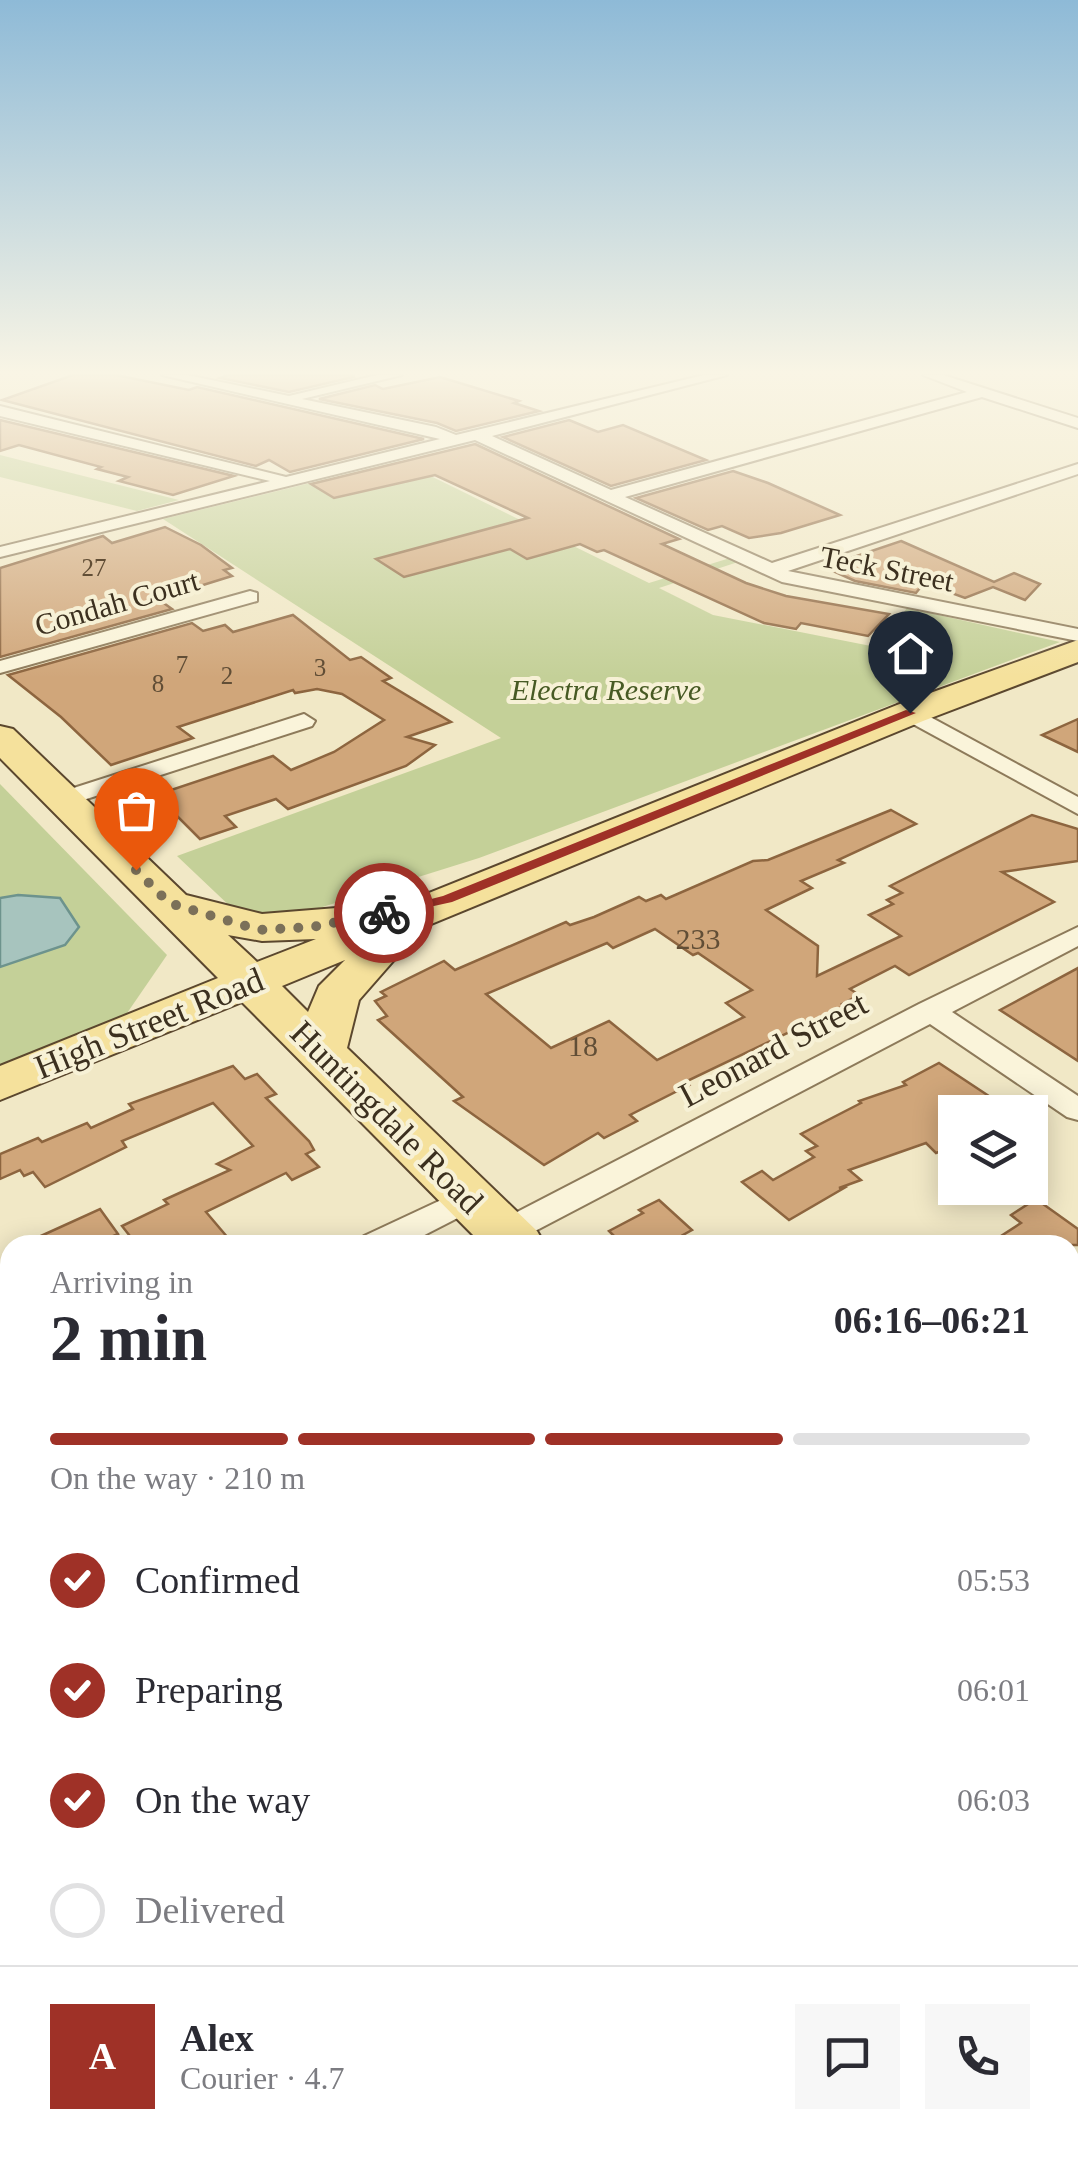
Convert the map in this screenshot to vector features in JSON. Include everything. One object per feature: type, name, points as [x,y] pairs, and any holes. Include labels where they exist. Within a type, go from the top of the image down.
[{"type":"main road","name":"High Street Road","points":[[0,1084],[145,1026],[378,952],[928,723],[1078,650]]},
{"type":"main road","name":"High Street Road","points":[[0,1104],[258,990],[447,900],[928,723],[1078,679]]},
{"type":"main road","name":"Huntingdale Road","points":[[0,737],[497,1225]]},
{"type":"main road","points":[[184,917],[285,931],[447,900]]},
{"type":"main road","points":[[145,1026],[183,990],[198,955],[184,917]]},
{"type":"main road","points":[[322,1053],[336,996],[378,952]]},
{"type":"street","points":[[270,476],[287,480]]},
{"type":"street","points":[[0,552],[303,476]]},
{"type":"street","name":"Teck Street","points":[[566,476],[789,578],[1078,635]]},
{"type":"street","points":[[609,496],[681,476]]},
{"type":"street","points":[[771,570],[1057,476]]},
{"type":"street","name":"Condah Court","points":[[0,667],[250,597]]},
{"type":"street","points":[[63,799],[304,720]]},
{"type":"street","points":[[928,723],[1078,806]]},
{"type":"street","name":"Leonard Street","points":[[436,1235],[497,1225],[1078,935]]},
{"type":"street","points":[[929,1010],[1078,1110]]},
{"type":"green space","points":[[84,476],[179,500],[137,511],[0,477]]},
{"type":"green space","name":"Electra Reserve","points":[[339,476],[431,476],[649,583],[730,558],[738,562],[659,588],[713,615],[876,647],[907,608],[1060,642],[479,858],[297,915],[235,911],[177,856],[501,738],[163,519]]},
{"type":"green space","points":[[0,784],[167,955],[123,1019],[0,1067]]},
{"type":"water","points":[[0,898],[60,898],[79,927],[65,945],[0,967]]},
{"type":"building","points":[[124,476],[234,476],[173,495],[119,481],[128,477]]},
{"type":"building","points":[[344,476],[430,476],[334,498],[311,484]]},
{"type":"building","points":[[437,476],[544,476],[679,539],[662,544],[746,583],[786,596],[889,614],[868,636],[801,623],[796,629],[764,623],[604,550],[597,552],[580,544],[527,559],[510,549],[404,577],[376,559],[528,518]]},
{"type":"building","points":[[589,476],[647,476],[611,486]]},
{"type":"building","points":[[715,476],[748,476],[840,515],[749,538],[722,526],[708,530],[636,498]]},
{"type":"building","points":[[165,527],[201,545],[232,568],[224,570],[232,576],[158,599],[172,609],[0,657],[0,568],[103,536],[112,543]]},
{"type":"building","points":[[901,541],[994,582],[1014,573],[1040,584],[1025,600],[993,587],[965,598],[924,583],[916,593],[855,581],[824,567]]},
{"type":"building","points":[[293,615],[350,660],[361,657],[391,678],[383,681],[451,722],[407,737],[435,745],[406,766],[288,809],[276,799],[225,816],[236,827],[200,839],[156,795],[273,756],[291,770],[334,752],[384,720],[342,694],[293,690],[178,727],[193,738],[111,765],[61,717],[8,675],[192,623],[203,631],[225,625],[233,632]]},
{"type":"building","points":[[1078,719],[1078,752],[1042,735]]},
{"type":"building","points":[[891,810],[916,824],[801,881],[812,888],[766,910],[818,946],[817,976],[901,936],[869,915],[893,904],[887,900],[902,893],[890,886],[1032,815],[1078,829],[1078,861],[1002,872],[1054,902],[909,975],[895,966],[850,989],[859,995],[844,1006],[685,1082],[689,1085],[630,1115],[637,1121],[604,1138],[598,1133],[544,1165],[454,1101],[463,1097],[378,1020],[387,1016],[375,1001],[386,996],[381,992],[444,961],[455,970],[566,922],[570,925],[594,917],[639,897],[646,901],[661,895],[666,899],[753,861],[768,860]],"holes":[[[655,929],[693,955],[698,953],[752,990],[726,1003],[744,1017],[657,1060],[609,1021],[551,1048],[486,994],[607,943],[613,948]]]},
{"type":"building","points":[[1078,968],[1078,1061],[1000,1010]]},
{"type":"building","points":[[939,1063],[987,1095],[938,1095],[938,1152],[926,1143],[849,1170],[861,1180],[839,1188],[844,1188],[789,1220],[742,1182],[762,1171],[773,1180],[814,1157],[806,1151],[817,1146],[801,1134],[859,1101],[906,1085],[903,1082]]},
{"type":"building","points":[[233,1066],[245,1079],[257,1074],[276,1094],[266,1098],[309,1141],[314,1150],[306,1154],[319,1167],[292,1180],[286,1173],[206,1212],[226,1235],[129,1235],[122,1226],[168,1204],[164,1200],[230,1170],[217,1164],[253,1146],[213,1103],[122,1141],[126,1147],[45,1187],[33,1172],[24,1176],[20,1170],[0,1179],[0,1154],[87,1123],[91,1128],[133,1109],[129,1104]]},
{"type":"building","points":[[659,1200],[692,1230],[683,1235],[613,1235],[609,1231],[643,1213],[639,1210]]},
{"type":"building","points":[[1027,1205],[1044,1205],[1078,1229],[1078,1235],[1002,1235],[1021,1223],[1011,1215]]},
{"type":"building","points":[[100,1209],[118,1234],[116,1235],[43,1235]]},
{"type":"way so far","points":[[136,870],[169,903],[259,930],[285,931],[384,913]]},
{"type":"route","points":[[384,913],[447,900],[910,713]]}]
